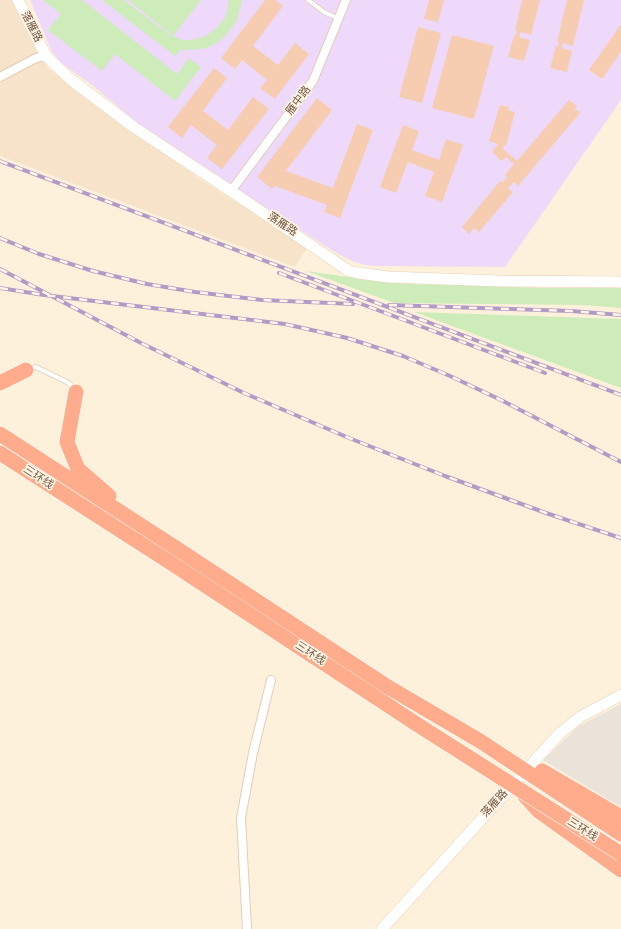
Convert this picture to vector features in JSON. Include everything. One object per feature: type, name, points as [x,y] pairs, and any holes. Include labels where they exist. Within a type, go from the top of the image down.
[{"type":"highway","points":[[0,383],[26,370]]},
{"type":"highway","points":[[76,392],[67,442],[78,469],[142,526]]},
{"type":"highway","name":"三环线","points":[[0,434],[388,687],[480,740],[621,834]]},
{"type":"highway","name":"三环线","points":[[0,453],[6,459],[168,561],[418,725],[621,854]]},
{"type":"highway","points":[[480,740],[550,775],[621,816]]},
{"type":"highway","points":[[520,790],[540,812],[621,870]]},
{"type":"street","name":"落雁路","points":[[18,0],[46,56],[70,79],[135,128],[231,190],[339,264],[358,273],[388,277],[499,281],[621,282]]},
{"type":"street","name":"雁中路","points":[[231,190],[314,81],[346,0]]},
{"type":"street","points":[[0,77],[36,58],[46,56]]},
{"type":"street","points":[[247,929],[241,818],[253,754],[271,680]]},
{"type":"street","name":"落雁路","points":[[382,929],[559,734],[580,717],[621,695]]},
{"type":"lane","points":[[308,0],[324,12],[339,19]]},
{"type":"lane","points":[[26,370],[36,366],[69,383],[76,392]]},
{"type":"shaded area","points":[[0,0],[13,0],[36,50],[49,69],[138,136],[200,179],[307,248],[295,267],[0,156]]},
{"type":"shaded area","points":[[30,0],[621,0],[621,100],[505,267],[370,266],[354,262],[338,254],[154,137],[92,85],[61,63],[52,52]]},
{"type":"shaded area","points":[[621,704],[621,807],[543,760],[579,726]]},
{"type":"green space","points":[[43,0],[82,0],[177,74],[189,58],[201,67],[175,101],[115,54],[102,71],[48,30],[61,14]]},
{"type":"green space","points":[[102,0],[124,0],[170,35],[183,40],[190,40],[204,37],[216,29],[225,18],[229,0],[242,0],[237,20],[222,39],[209,47],[202,49],[180,50],[175,56]]},
{"type":"green space","points":[[128,0],[201,0],[173,36]]},
{"type":"green space","points":[[306,271],[382,282],[412,284],[545,288],[621,288],[621,308],[581,305],[394,303]]},
{"type":"green space","points":[[414,312],[621,319],[621,388]]},
{"type":"building","points":[[265,0],[275,0],[283,6],[253,46],[278,65],[295,43],[309,54],[275,99],[260,88],[267,80],[242,60],[235,69],[221,58]]},
{"type":"building","points":[[429,0],[444,0],[438,22],[424,19]]},
{"type":"building","points":[[522,0],[540,0],[531,35],[520,32],[519,37],[530,40],[524,61],[508,57],[517,31],[515,31]]},
{"type":"building","points":[[567,0],[584,0],[573,46],[563,43],[562,48],[572,51],[567,72],[550,68],[556,46],[558,47],[559,42],[557,42]]},
{"type":"building","points":[[621,24],[621,52],[602,79],[589,70]]},
{"type":"building","points":[[418,27],[441,33],[422,103],[399,97]]},
{"type":"building","points":[[452,35],[494,46],[474,119],[432,108]]},
{"type":"building","points":[[214,68],[227,78],[203,111],[228,130],[253,97],[269,109],[222,169],[207,158],[217,145],[191,125],[182,138],[168,127]]},
{"type":"building","points":[[317,98],[332,110],[286,171],[333,188],[357,124],[373,130],[340,218],[324,212],[327,205],[275,186],[272,189],[257,177]]},
{"type":"building","points":[[569,100],[577,106],[575,109],[580,113],[518,186],[514,182],[508,188],[513,192],[479,232],[474,228],[469,234],[462,227],[500,181],[502,183],[507,177],[505,175],[514,164],[506,157],[502,161],[492,152],[498,144],[489,141],[500,105],[509,107],[508,110],[515,112],[506,146],[504,145],[503,149],[517,161]]},
{"type":"building","points":[[403,125],[419,131],[412,150],[439,160],[446,139],[463,145],[442,202],[425,196],[434,172],[408,162],[396,193],[380,187]]},
{"type":"railway","points":[[0,161],[621,395]]},
{"type":"railway","points":[[0,238],[39,254],[93,271],[147,284],[195,292],[262,300],[353,304]]},
{"type":"railway","points":[[0,269],[141,343],[244,393],[349,438],[445,476],[546,513],[621,538]]},
{"type":"railway","points":[[279,273],[545,373]]},
{"type":"railway","points":[[0,288],[44,295],[285,324],[347,338],[403,356],[450,376],[501,400],[621,462]]},
{"type":"railway","points":[[389,305],[571,311],[621,315]]}]
